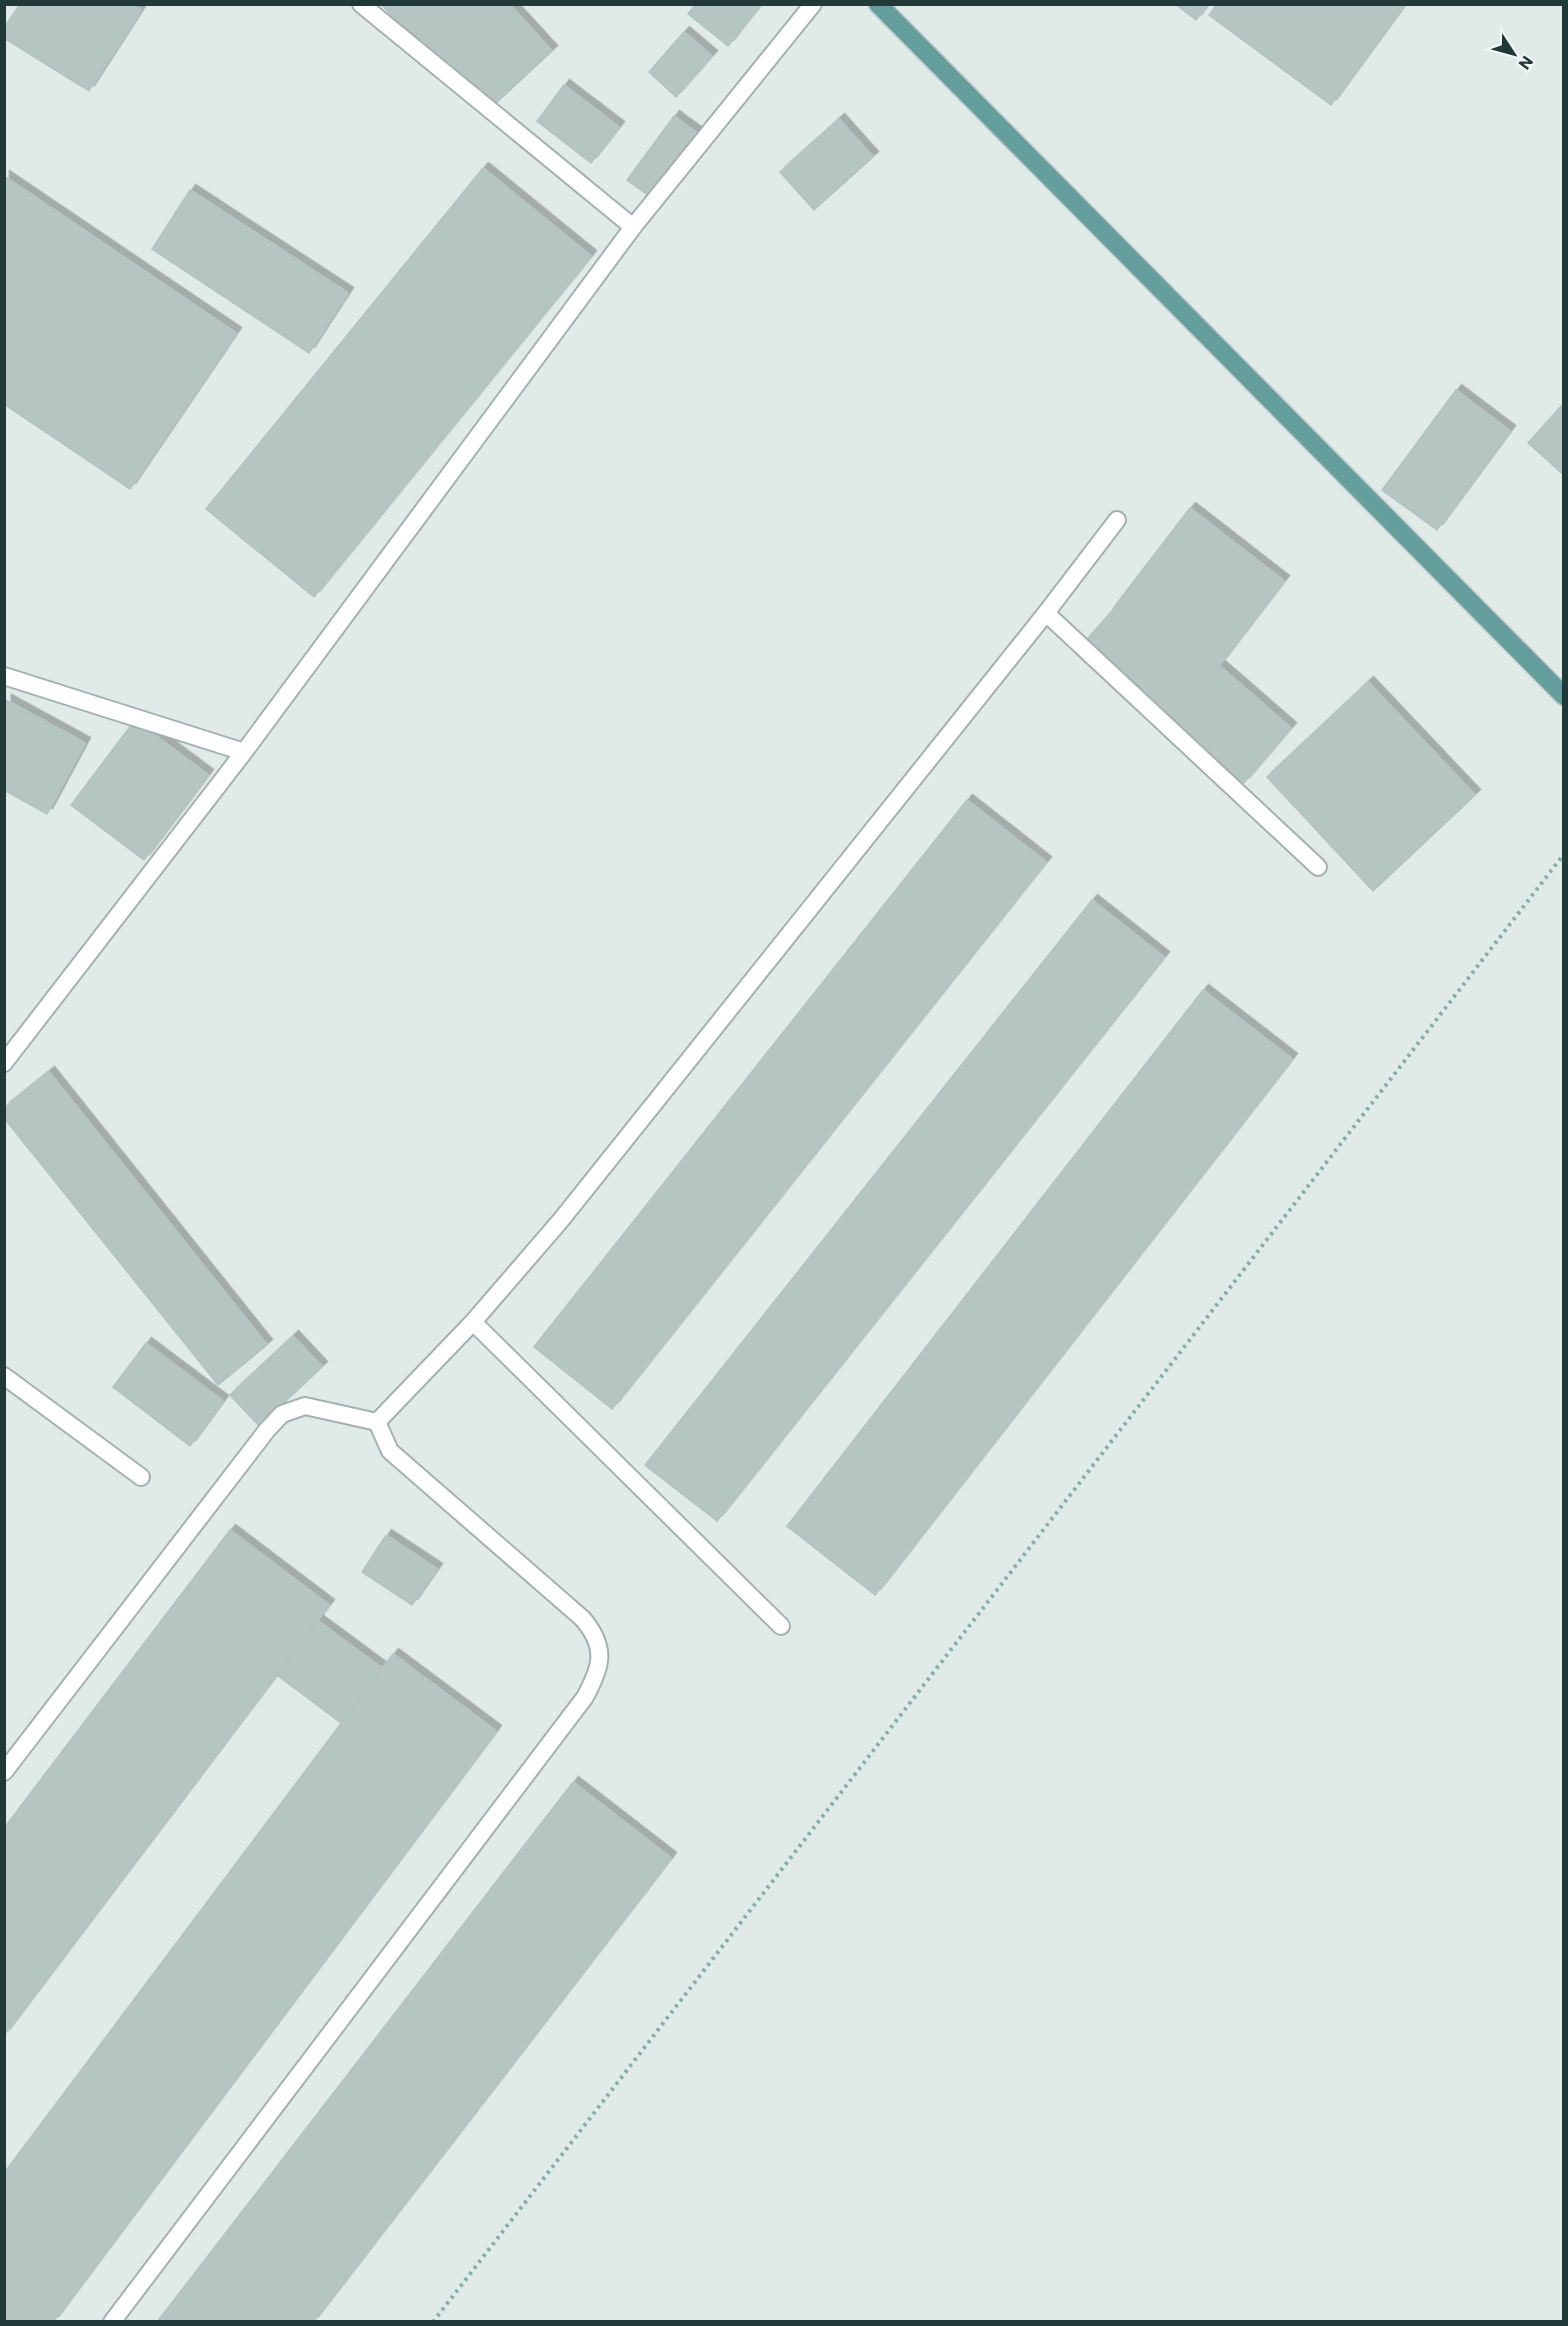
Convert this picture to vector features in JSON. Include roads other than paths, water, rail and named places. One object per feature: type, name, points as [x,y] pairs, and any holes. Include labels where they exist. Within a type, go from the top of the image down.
[{"type":"main road","points":[[878,4],[1563,696]]},
{"type":"lane","points":[[361,4],[633,227]]},
{"type":"lane","points":[[4,1063],[244,752],[633,227],[813,4]]},
{"type":"lane","points":[[377,1422],[473,1322],[561,1220],[1046,613],[1117,520]]},
{"type":"lane","points":[[1046,613],[1318,867]]},
{"type":"lane","points":[[4,676],[244,752]]},
{"type":"lane","points":[[473,1322],[781,1626]]},
{"type":"lane","points":[[4,1376],[141,1477]]},
{"type":"lane","points":[[4,1772],[267,1430],[282,1414],[305,1406],[377,1422]]},
{"type":"lane","points":[[112,2322],[578,1706],[597,1675],[600,1652],[595,1633],[583,1619],[390,1451],[377,1422]]}]
